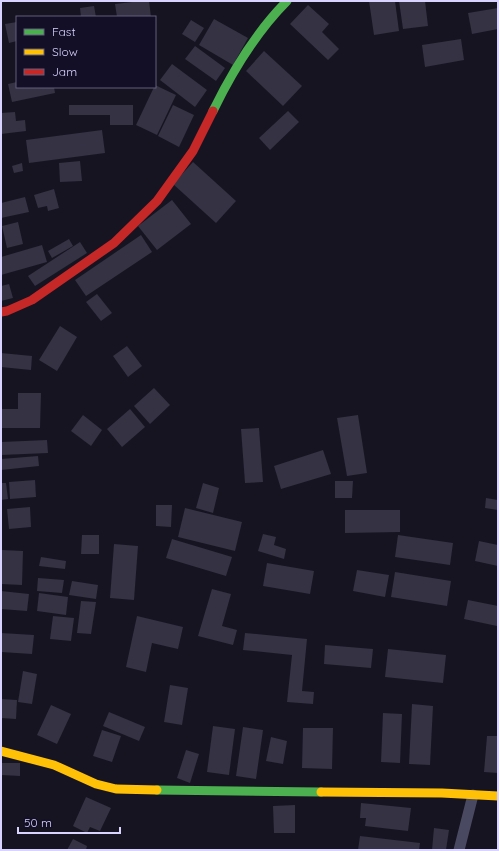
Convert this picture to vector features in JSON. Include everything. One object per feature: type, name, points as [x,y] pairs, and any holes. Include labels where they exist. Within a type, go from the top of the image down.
[{"type":"street","points":[[1,312],[7,312],[32,300],[114,243],[157,201],[193,151],[225,86],[254,41],[287,1]]},
{"type":"street","points":[[1,751],[54,765],[96,784],[116,788],[442,793],[498,796]]},
{"type":"street","points":[[460,850],[473,795]]},
{"type":"building","points":[[149,1],[151,16],[117,16],[115,4]]},
{"type":"building","points":[[369,1],[395,1],[399,31],[374,35]]},
{"type":"building","points":[[399,1],[425,1],[428,26],[403,29]]},
{"type":"building","points":[[308,5],[329,24],[322,32],[339,49],[328,60],[290,24]]},
{"type":"building","points":[[94,6],[96,16],[81,16],[80,8]]},
{"type":"building","points":[[498,8],[498,29],[472,34],[468,13]]},
{"type":"building","points":[[214,19],[248,38],[233,65],[199,45]]},
{"type":"building","points":[[191,20],[204,28],[195,42],[182,34]]},
{"type":"building","points":[[16,22],[16,41],[9,43],[5,24]]},
{"type":"building","points":[[461,39],[464,60],[425,67],[422,45]]},
{"type":"building","points":[[195,46],[225,68],[216,81],[185,59]]},
{"type":"building","points":[[264,51],[302,86],[283,106],[246,71]]},
{"type":"building","points":[[172,64],[207,90],[195,107],[160,80]]},
{"type":"building","points":[[16,82],[16,88],[54,88],[55,93],[12,102],[8,84]]},
{"type":"building","points":[[156,85],[176,95],[157,135],[136,125]]},
{"type":"building","points":[[69,105],[133,105],[133,125],[110,125],[110,115],[69,115]]},
{"type":"building","points":[[173,105],[194,115],[179,147],[158,136]]},
{"type":"building","points":[[288,111],[299,122],[270,150],[259,138]]},
{"type":"building","points":[[15,112],[16,121],[25,120],[26,131],[1,134],[1,113]]},
{"type":"building","points":[[102,130],[105,153],[29,163],[26,140]]},
{"type":"building","points":[[80,161],[82,181],[60,182],[59,163]]},
{"type":"building","points":[[193,162],[236,201],[216,223],[173,184]]},
{"type":"building","points":[[22,163],[23,171],[14,173],[12,166]]},
{"type":"building","points":[[54,189],[59,208],[48,211],[47,206],[38,208],[34,195]]},
{"type":"building","points":[[25,197],[29,212],[1,218],[1,203]]},
{"type":"building","points":[[172,200],[191,224],[157,250],[138,226]]},
{"type":"building","points":[[18,222],[23,244],[7,248],[2,226]]},
{"type":"building","points":[[141,235],[152,252],[86,296],[75,280]]},
{"type":"building","points":[[69,239],[73,246],[52,258],[48,251]]},
{"type":"building","points":[[80,242],[87,253],[35,286],[28,276]]},
{"type":"building","points":[[42,245],[47,262],[1,275],[1,257]]},
{"type":"building","points":[[9,284],[13,298],[1,301],[1,286]]},
{"type":"building","points":[[97,294],[112,313],[101,321],[86,302]]},
{"type":"building","points":[[60,326],[77,337],[57,371],[39,360]]},
{"type":"building","points":[[127,346],[142,366],[128,377],[113,356]]},
{"type":"building","points":[[1,353],[32,356],[31,370],[1,367]]},
{"type":"building","points":[[154,388],[170,405],[150,424],[134,406]]},
{"type":"building","points":[[18,393],[41,393],[40,428],[1,428],[1,409],[18,409]]},
{"type":"building","points":[[130,409],[145,427],[122,447],[107,429]]},
{"type":"building","points":[[83,415],[102,430],[91,446],[71,431]]},
{"type":"building","points":[[358,415],[367,473],[347,476],[337,418]]},
{"type":"building","points":[[259,428],[263,482],[245,483],[241,429]]},
{"type":"building","points":[[47,440],[48,453],[1,455],[1,442]]},
{"type":"building","points":[[323,450],[331,474],[281,489],[274,466]]},
{"type":"building","points":[[38,456],[39,466],[1,470],[1,459]]},
{"type":"building","points":[[35,480],[36,497],[10,499],[9,482]]},
{"type":"building","points":[[335,481],[353,481],[352,498],[335,498]]},
{"type":"building","points":[[1,483],[6,483],[8,499],[1,500]]},
{"type":"building","points":[[203,483],[219,488],[213,513],[196,508]]},
{"type":"building","points":[[486,498],[498,500],[498,510],[485,508]]},
{"type":"building","points":[[156,505],[172,505],[171,527],[156,526]]},
{"type":"building","points":[[30,507],[31,527],[9,529],[7,509]]},
{"type":"building","points":[[185,508],[242,522],[235,551],[178,537]]},
{"type":"building","points":[[345,510],[400,510],[400,532],[345,533]]},
{"type":"building","points":[[263,534],[276,537],[274,545],[286,549],[284,559],[258,551]]},
{"type":"building","points":[[82,535],[99,535],[99,554],[81,554]]},
{"type":"building","points":[[398,535],[453,543],[450,565],[395,557]]},
{"type":"building","points":[[172,539],[232,557],[226,576],[166,558]]},
{"type":"building","points":[[479,541],[498,545],[498,566],[475,561]]},
{"type":"building","points":[[114,544],[138,546],[134,600],[110,598]]},
{"type":"building","points":[[2,550],[23,551],[22,585],[1,584]]},
{"type":"building","points":[[41,557],[66,561],[65,569],[39,566]]},
{"type":"building","points":[[267,563],[314,571],[310,594],[263,586]]},
{"type":"building","points":[[357,570],[389,575],[385,597],[353,591]]},
{"type":"building","points":[[395,572],[451,581],[447,606],[391,597]]},
{"type":"building","points":[[38,578],[64,580],[62,593],[37,591]]},
{"type":"building","points":[[72,581],[98,585],[96,599],[69,595]]},
{"type":"building","points":[[212,589],[231,594],[222,626],[237,630],[233,645],[198,636]]},
{"type":"building","points":[[1,591],[29,594],[27,611],[1,609]]},
{"type":"building","points":[[39,593],[68,597],[66,615],[37,611]]},
{"type":"building","points":[[468,600],[498,606],[497,626],[464,619]]},
{"type":"building","points":[[81,601],[96,602],[91,634],[77,633]]},
{"type":"building","points":[[53,616],[74,618],[71,641],[50,639]]},
{"type":"building","points":[[137,616],[183,627],[178,649],[152,643],[146,672],[126,667]]},
{"type":"building","points":[[1,633],[34,635],[32,654],[1,652]]},
{"type":"building","points":[[245,633],[307,639],[302,691],[314,692],[313,704],[287,702],[292,655],[243,650]]},
{"type":"building","points":[[325,645],[373,649],[371,668],[324,664]]},
{"type":"building","points":[[388,649],[446,655],[443,683],[385,677]]},
{"type":"building","points":[[23,671],[37,674],[32,704],[18,702]]},
{"type":"building","points":[[170,685],[188,688],[182,725],[164,722]]},
{"type":"building","points":[[1,699],[17,700],[16,719],[1,718]]},
{"type":"building","points":[[412,704],[433,706],[430,765],[409,764]]},
{"type":"building","points":[[51,705],[71,714],[57,744],[37,735]]},
{"type":"building","points":[[109,712],[145,727],[139,741],[103,726]]},
{"type":"building","points":[[383,713],[402,714],[400,763],[381,762]]},
{"type":"building","points":[[213,726],[235,729],[229,775],[207,772]]},
{"type":"building","points":[[243,727],[263,730],[256,779],[236,776]]},
{"type":"building","points":[[303,728],[333,728],[332,769],[302,768]]},
{"type":"building","points":[[102,730],[121,736],[112,762],[93,756]]},
{"type":"building","points":[[487,736],[498,736],[498,773],[484,772]]},
{"type":"building","points":[[271,737],[287,741],[283,764],[266,761]]},
{"type":"building","points":[[186,750],[199,754],[190,783],[177,778]]},
{"type":"building","points":[[1,763],[20,763],[20,776],[1,775]]},
{"type":"building","points":[[86,797],[111,808],[100,831],[90,827],[87,833],[73,826]]},
{"type":"building","points":[[361,803],[411,808],[408,831],[365,826],[366,818],[360,818]]},
{"type":"building","points":[[295,805],[295,833],[274,833],[273,806]]},
{"type":"building","points":[[434,828],[449,830],[446,850],[432,850]]},
{"type":"building","points":[[360,836],[420,843],[419,850],[358,850]]},
{"type":"building","points":[[73,839],[87,846],[86,850],[67,850]]},
{"type":"traffic: fast","points":[[213,111],[228,82],[255,39],[287,1]]},
{"type":"traffic: fast","points":[[157,790],[321,792]]},
{"type":"traffic: slow","points":[[1,751],[54,765],[96,784],[116,789],[157,790]]},
{"type":"traffic: slow","points":[[321,792],[442,793],[498,796]]},
{"type":"traffic: jam","points":[[1,312],[7,311],[32,300],[114,243],[157,201],[193,151],[213,111]]}]
